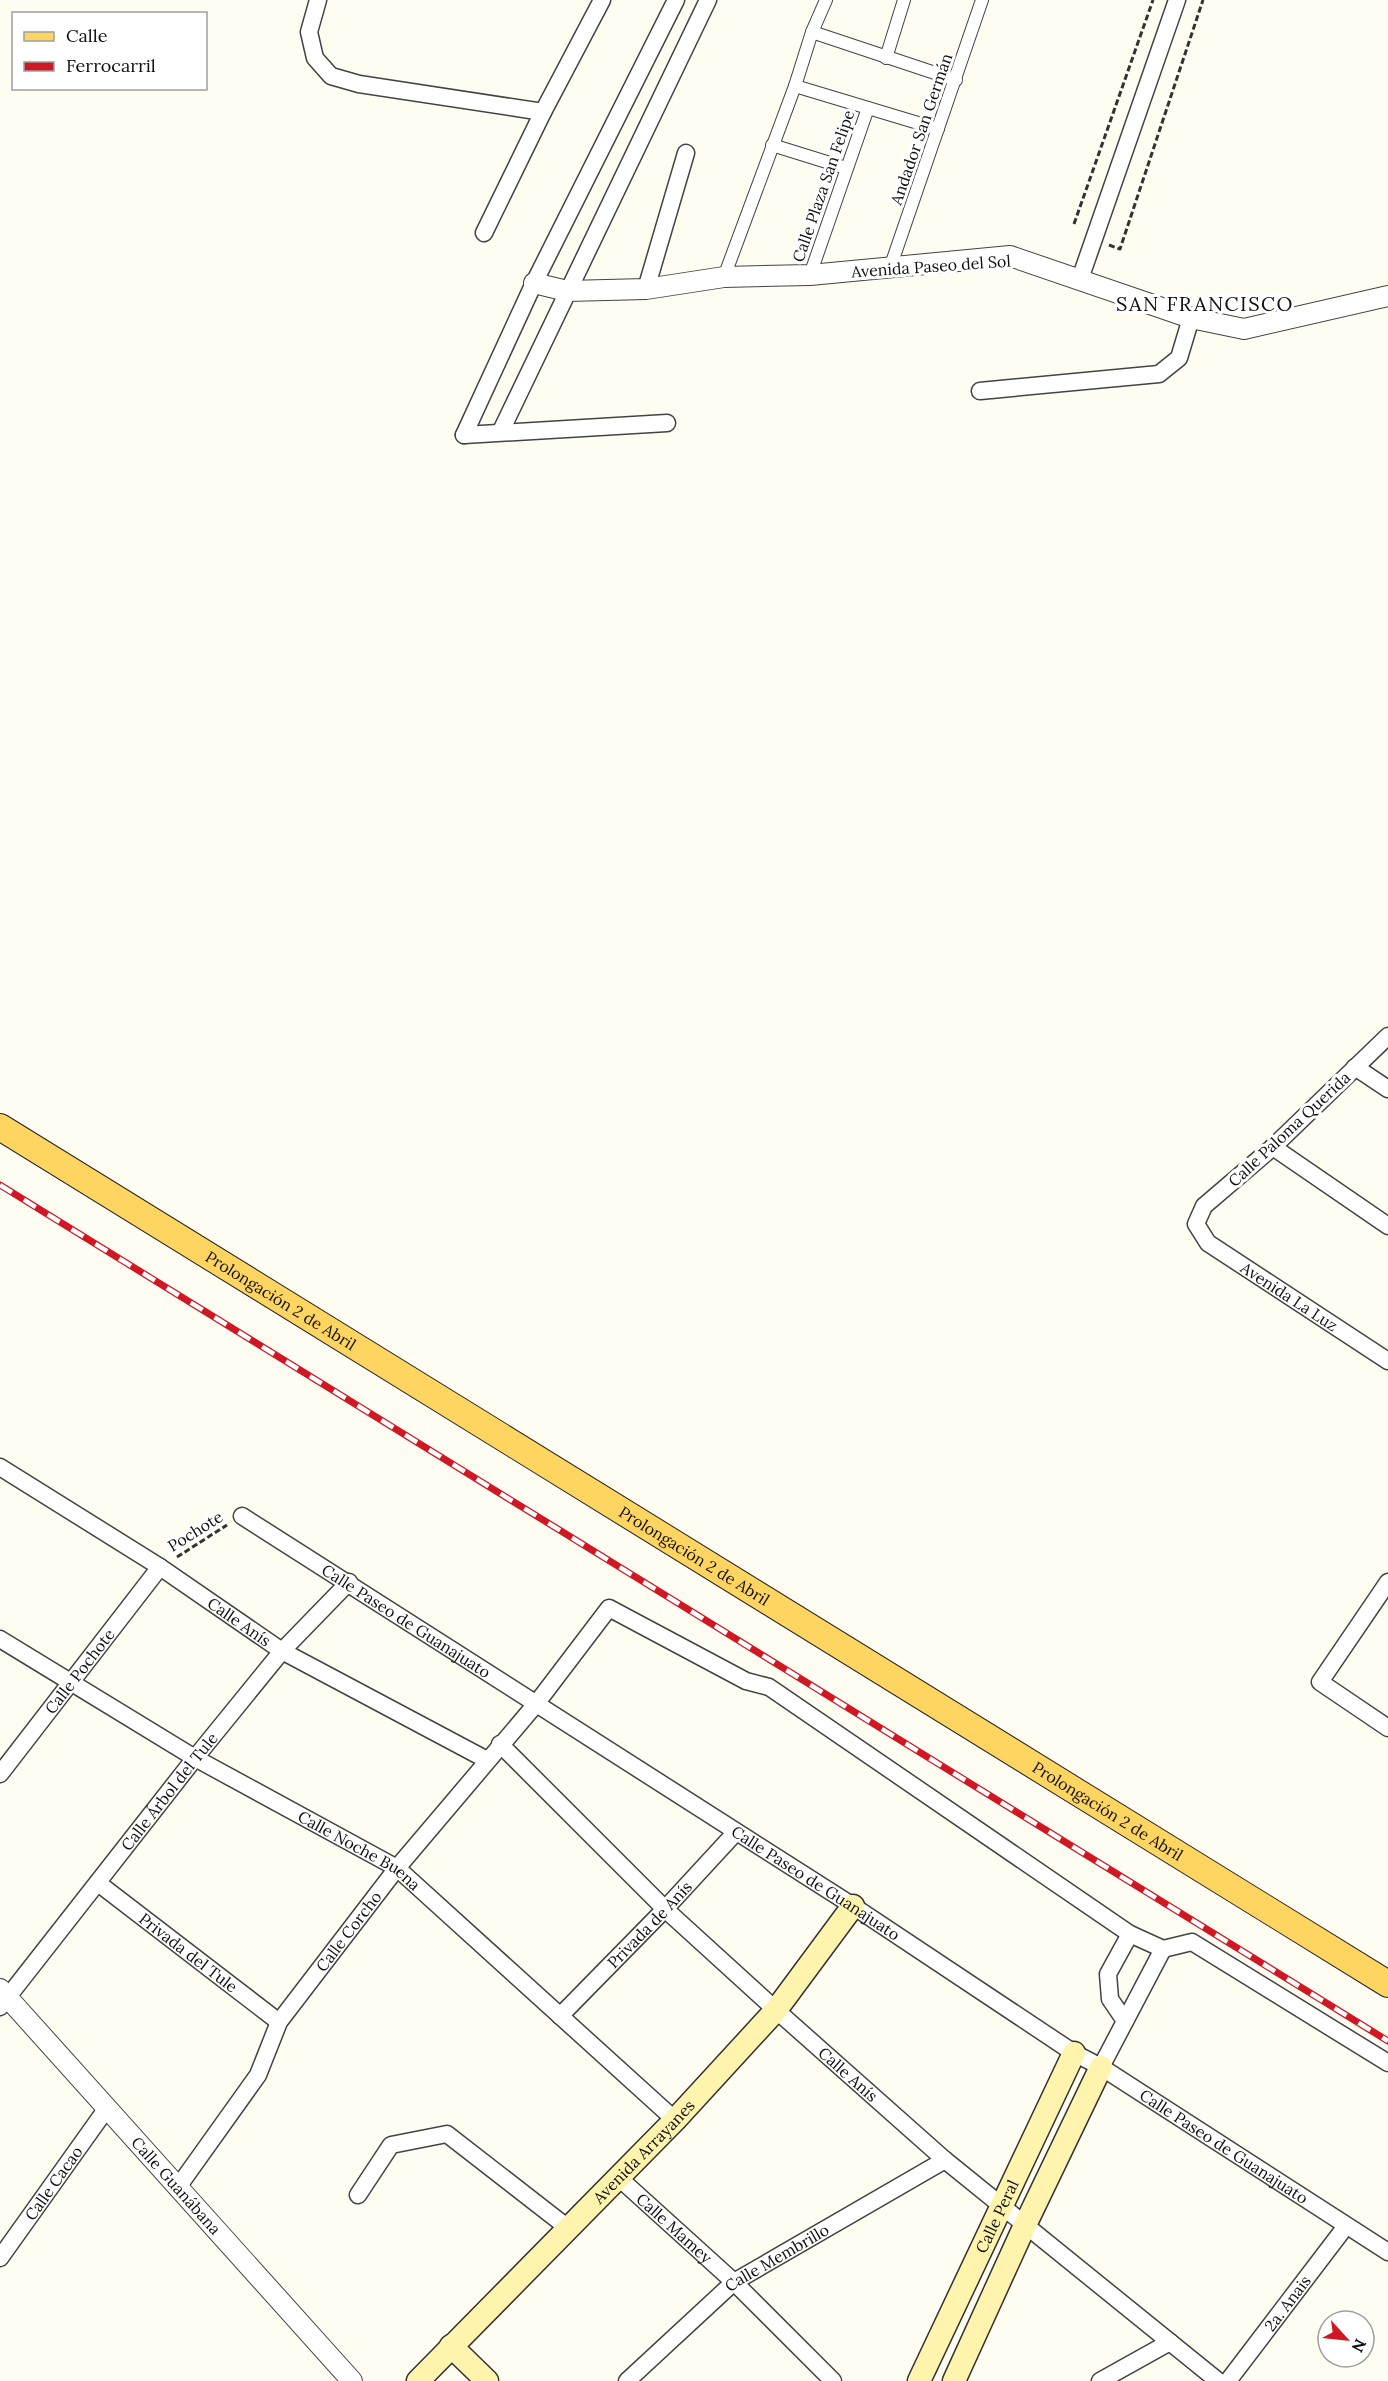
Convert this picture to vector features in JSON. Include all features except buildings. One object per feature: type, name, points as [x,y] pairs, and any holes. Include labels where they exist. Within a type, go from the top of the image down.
[{"type":"main road","name":"Prolongación 2 de Abril","points":[[0,1127],[1388,1984]]},
{"type":"main road","name":"Avenida Arrayanes","points":[[418,2381],[675,2120],[776,2010],[853,1906]]},
{"type":"main road","name":"Calle Peral","points":[[920,2381],[1074,2053]]},
{"type":"main road","name":"Calle Peral","points":[[954,2381],[1101,2067]]},
{"type":"main road","points":[[451,2346],[488,2381]]},
{"type":"street","points":[[318,0],[309,33],[315,58],[331,76],[359,84],[543,112]]},
{"type":"street","points":[[484,233],[543,112],[603,0]]},
{"type":"street","points":[[667,423],[501,431],[464,435],[534,283],[676,0]]},
{"type":"street","points":[[501,431],[708,0]]},
{"type":"street","points":[[724,277],[795,86],[812,32],[826,0]]},
{"type":"street","points":[[886,58],[904,0]]},
{"type":"street","name":"Andador San Germán","points":[[890,268],[982,0]]},
{"type":"street","points":[[1080,279],[1177,0]]},
{"type":"street","points":[[812,32],[956,80]]},
{"type":"street","points":[[795,86],[938,129]]},
{"type":"street","name":"Calle Plaza San Felipe","points":[[810,275],[868,108]]},
{"type":"street","points":[[772,145],[846,168]]},
{"type":"street","points":[[646,289],[686,153]]},
{"type":"street","name":"Avenida Paseo del Sol","points":[[534,283],[567,291],[646,289],[724,277],[810,275],[1010,256],[1191,318],[1244,329],[1388,296]]},
{"type":"street","points":[[980,392],[1160,374],[1179,358],[1191,318]]},
{"type":"street","name":"Calle Paloma Querida","points":[[1196,1224],[1204,1206],[1273,1148],[1388,1036]]},
{"type":"street","points":[[1355,1067],[1388,1089]]},
{"type":"street","points":[[1273,1148],[1388,1226]]},
{"type":"street","name":"Avenida La Luz","points":[[1196,1224],[1208,1243],[1388,1361]]},
{"type":"street","name":"Calle Anís","points":[[0,1467],[160,1567],[282,1651],[487,1760]]},
{"type":"street","name":"Calle Paseo de Guanajuato","points":[[242,1516],[349,1582],[853,1906],[1074,2053],[1101,2067],[1388,2252]]},
{"type":"street","name":"Calle Pochote","points":[[0,1774],[160,1567]]},
{"type":"street","name":"Calle Árbol del Tule","points":[[2,1998],[98,1883],[282,1651],[349,1582]]},
{"type":"street","points":[[1388,1582],[1320,1682],[1388,1728]]},
{"type":"street","name":"Calle Corcho","points":[[178,2187],[258,2075],[279,2022],[397,1868],[536,1704],[609,1608],[746,1681],[769,1687],[1130,1934]]},
{"type":"street","name":"Calle Noche Buena","points":[[0,1639],[195,1758],[397,1868],[675,2120]]},
{"type":"street","name":"Calle Anís","points":[[500,1744],[665,1909],[945,2160],[1026,2223],[1218,2381]]},
{"type":"street","name":"Privada de Anís","points":[[560,2016],[665,1909],[736,1832]]},
{"type":"street","name":"Privada del Tule","points":[[98,1883],[279,2022]]},
{"type":"street","points":[[1125,2020],[1110,1999],[1108,1974],[1130,1934],[1163,1948],[1192,1942],[1388,2063]]},
{"type":"street","points":[[1101,2067],[1163,1948]]},
{"type":"street","name":"Calle Guanábana","points":[[2,1998],[107,2108],[352,2381]]},
{"type":"street","name":"Calle Cacao","points":[[0,2258],[107,2108]]},
{"type":"street","points":[[358,2195],[391,2145],[447,2134],[568,2228]]},
{"type":"street","name":"Calle Membrillo","points":[[627,2381],[734,2282],[945,2160]]},
{"type":"street","name":"Calle Mamey","points":[[618,2177],[734,2282],[833,2381]]},
{"type":"street","name":"2a. Anais","points":[[1228,2381],[1346,2226]]},
{"type":"street","points":[[1100,2381],[1170,2342]]},
{"type":"path","points":[[1074,224],[1153,0]]},
{"type":"path","points":[[1108,244],[1120,249],[1203,0]]},
{"type":"path","name":"Pochote","points":[[160,1567],[242,1516]]},
{"type":"railway","points":[[0,1185],[1388,2041]]},
{"type":"district","name":"SAN FRANCISCO","points":[[1205,303]]}]
